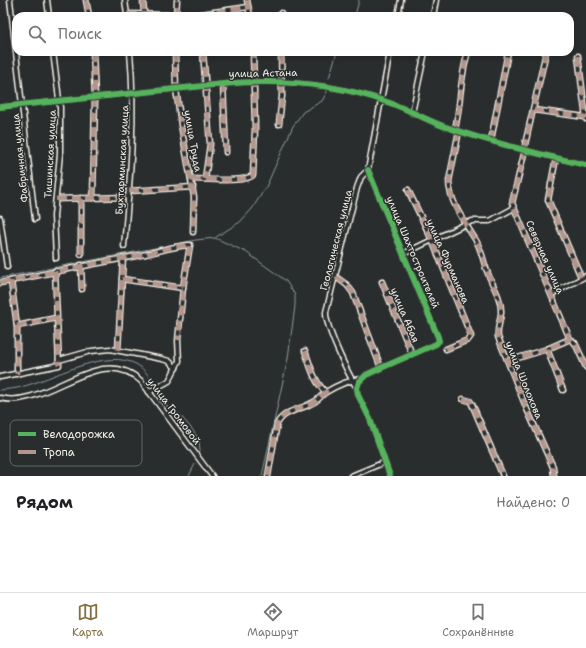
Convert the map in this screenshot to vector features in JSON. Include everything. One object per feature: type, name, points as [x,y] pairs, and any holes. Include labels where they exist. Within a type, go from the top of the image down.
[{"type":"street","name":"Фабричная улица","points":[[10,0],[12,18]]},
{"type":"street","points":[[47,0],[48,12]]},
{"type":"street","points":[[86,0],[88,12]]},
{"type":"street","points":[[125,0],[127,12]]},
{"type":"street","points":[[144,0],[144,12]]},
{"type":"street","points":[[176,12],[177,0]]},
{"type":"street","points":[[247,0],[249,12]]},
{"type":"street","points":[[399,12],[401,0]]},
{"type":"street","points":[[434,12],[436,0]]},
{"type":"street","points":[[221,12],[248,7]]},
{"type":"street","name":"Фабричная улица","points":[[16,56],[35,219]]},
{"type":"street","name":"Тишинская улица","points":[[54,56],[60,101],[60,154],[54,216],[56,258]]},
{"type":"street","points":[[93,56],[93,198]]},
{"type":"street","name":"Бухтарминская улица","points":[[124,246],[129,191],[133,93],[130,56]]},
{"type":"street","name":"улица Труда","points":[[175,56],[176,89],[181,125],[193,187],[193,232]]},
{"type":"street","points":[[203,56],[210,144],[205,179]]},
{"type":"street","points":[[191,179],[248,178],[253,175],[255,129],[253,56]]},
{"type":"street","points":[[279,124],[281,56]]},
{"type":"street","name":"Геологическая улица","points":[[351,380],[326,317],[357,188],[362,177],[368,170],[389,56]]},
{"type":"street","points":[[412,113],[424,56]]},
{"type":"street","name":"улица Шолохова","points":[[467,56],[449,186],[465,224],[476,241],[501,304],[502,315],[498,334],[553,467],[554,476]]},
{"type":"street","points":[[491,140],[507,56]]},
{"type":"street","name":"Северная улица","points":[[545,56],[534,110],[513,196],[514,208],[570,339],[575,343],[586,367]]},
{"type":"street","points":[[534,110],[585,118],[578,56]]},
{"type":"street","name":"улица Астана","points":[[0,107],[253,81],[281,81],[328,86],[380,99],[457,130],[524,150],[586,165]]},
{"type":"street","points":[[223,84],[226,152]]},
{"type":"street","points":[[552,294],[584,277],[548,200],[556,158]]},
{"type":"street","name":"улица Шахтостроителей","points":[[368,170],[432,320],[439,341],[436,344],[412,354]]},
{"type":"street","points":[[129,191],[193,187]]},
{"type":"street","name":"улица Фурманова","points":[[408,190],[432,240],[469,329],[471,338],[446,349]]},
{"type":"street","points":[[56,199],[128,197]]},
{"type":"street","points":[[81,198],[81,254]]},
{"type":"street","points":[[403,254],[472,221],[490,221],[514,208]]},
{"type":"street","points":[[0,218],[7,267]]},
{"type":"street","points":[[0,283],[55,270],[155,253],[176,246],[190,245],[183,288],[178,340],[180,354],[176,368],[169,381],[149,392]]},
{"type":"street","points":[[118,350],[123,258]]},
{"type":"street","points":[[81,265],[82,289]]},
{"type":"street","points":[[55,270],[59,362]]},
{"type":"street","points":[[336,277],[347,285],[353,293],[381,368]]},
{"type":"street","points":[[122,279],[183,288]]},
{"type":"street","points":[[11,281],[17,326],[17,374]]},
{"type":"street","name":"улица Абая","points":[[382,282],[412,354]]},
{"type":"street","points":[[17,326],[56,318]]},
{"type":"street","points":[[508,361],[547,349],[570,339]]},
{"type":"street","points":[[547,349],[563,390]]},
{"type":"street","points":[[0,377],[17,374],[59,362],[91,351],[118,350],[169,361],[176,368]]},
{"type":"street","points":[[305,350],[320,387],[326,392]]},
{"type":"street","points":[[268,476],[277,424],[280,418],[287,413],[312,403],[326,392],[351,380],[360,380],[381,368],[412,354]]},
{"type":"street","name":"улица Громовой","points":[[0,398],[16,401],[28,399],[80,376],[114,367],[126,370],[134,373],[212,476]]},
{"type":"street","points":[[351,380],[357,388],[390,476]]},
{"type":"street","points":[[357,388],[360,380]]},
{"type":"street","points":[[463,399],[470,401],[472,404],[503,476]]},
{"type":"street","points":[[351,476],[385,462]]},
{"type":"waterway","points":[[356,12],[359,0]]},
{"type":"waterway","points":[[329,78],[336,56]]},
{"type":"waterway","points":[[216,237],[240,222],[252,209],[266,187],[293,126],[303,112],[322,101],[328,90]]},
{"type":"waterway","points":[[0,278],[196,240],[215,238],[246,252],[286,281],[295,295],[295,306],[288,358],[262,476]]},
{"type":"waterway","points":[[0,390],[14,389],[76,367],[105,360],[131,362],[145,371],[155,385]]},
{"type":"waterway","points":[[157,390],[168,408],[180,415],[192,429],[199,440],[200,451]]},
{"type":"waterway","points":[[189,476],[195,464]]},
{"type":"marked path","points":[[86,0],[88,12]]},
{"type":"marked path","points":[[143,0],[144,12]]},
{"type":"marked path","points":[[176,12],[177,0]]},
{"type":"marked path","points":[[247,0],[249,12]]},
{"type":"marked path","points":[[214,12],[248,7]]},
{"type":"marked path","points":[[93,56],[95,97],[93,198]]},
{"type":"marked path","points":[[175,56],[176,89],[194,197],[193,232]]},
{"type":"marked path","points":[[203,56],[210,144],[205,179]]},
{"type":"marked path","points":[[191,179],[234,180],[253,175],[255,129],[253,56]]},
{"type":"marked path","points":[[279,124],[282,96],[281,56]]},
{"type":"marked path","points":[[455,129],[463,71],[467,56]]},
{"type":"marked path","points":[[491,140],[507,56]]},
{"type":"marked path","points":[[524,149],[545,56]]},
{"type":"marked path","points":[[578,56],[586,119]]},
{"type":"marked path","points":[[223,84],[226,152]]},
{"type":"marked path","points":[[534,110],[585,117]]},
{"type":"marked path","points":[[459,131],[449,181],[450,189],[458,212],[479,246],[488,274],[498,295],[501,306],[498,337],[526,407],[553,467],[554,476]]},
{"type":"marked path","points":[[525,150],[512,203],[570,339],[575,343],[586,367]]},
{"type":"marked path","points":[[556,158],[548,200],[581,277]]},
{"type":"marked path","points":[[129,191],[193,187]]},
{"type":"marked path","points":[[408,190],[432,240],[471,336],[468,340],[446,349]]},
{"type":"marked path","points":[[56,199],[128,197]]},
{"type":"marked path","points":[[81,198],[81,254]]},
{"type":"marked path","points":[[0,283],[190,245],[183,288],[178,340]]},
{"type":"marked path","points":[[118,350],[123,258]]},
{"type":"marked path","points":[[81,265],[82,289]]},
{"type":"marked path","points":[[55,271],[59,365]]},
{"type":"marked path","points":[[336,277],[347,285],[353,293],[381,368]]},
{"type":"marked path","points":[[122,279],[183,288]]},
{"type":"marked path","points":[[11,281],[17,326],[17,374]]},
{"type":"marked path","points":[[382,282],[412,354]]},
{"type":"marked path","points":[[17,326],[56,318]]},
{"type":"marked path","points":[[508,361],[547,349],[570,339]]},
{"type":"marked path","points":[[547,349],[563,390]]},
{"type":"marked path","points":[[268,476],[277,424],[287,413],[313,403],[326,392],[318,384],[305,351]]},
{"type":"marked path","points":[[463,399],[470,401],[472,404],[503,476]]},
{"type":"cycle path","points":[[0,107],[223,84],[286,82],[347,90],[394,104],[460,132],[550,157],[586,165]]},
{"type":"cycle path","points":[[368,170],[439,341],[436,344],[366,375],[359,382],[357,388],[358,395],[370,419],[390,476]]}]
